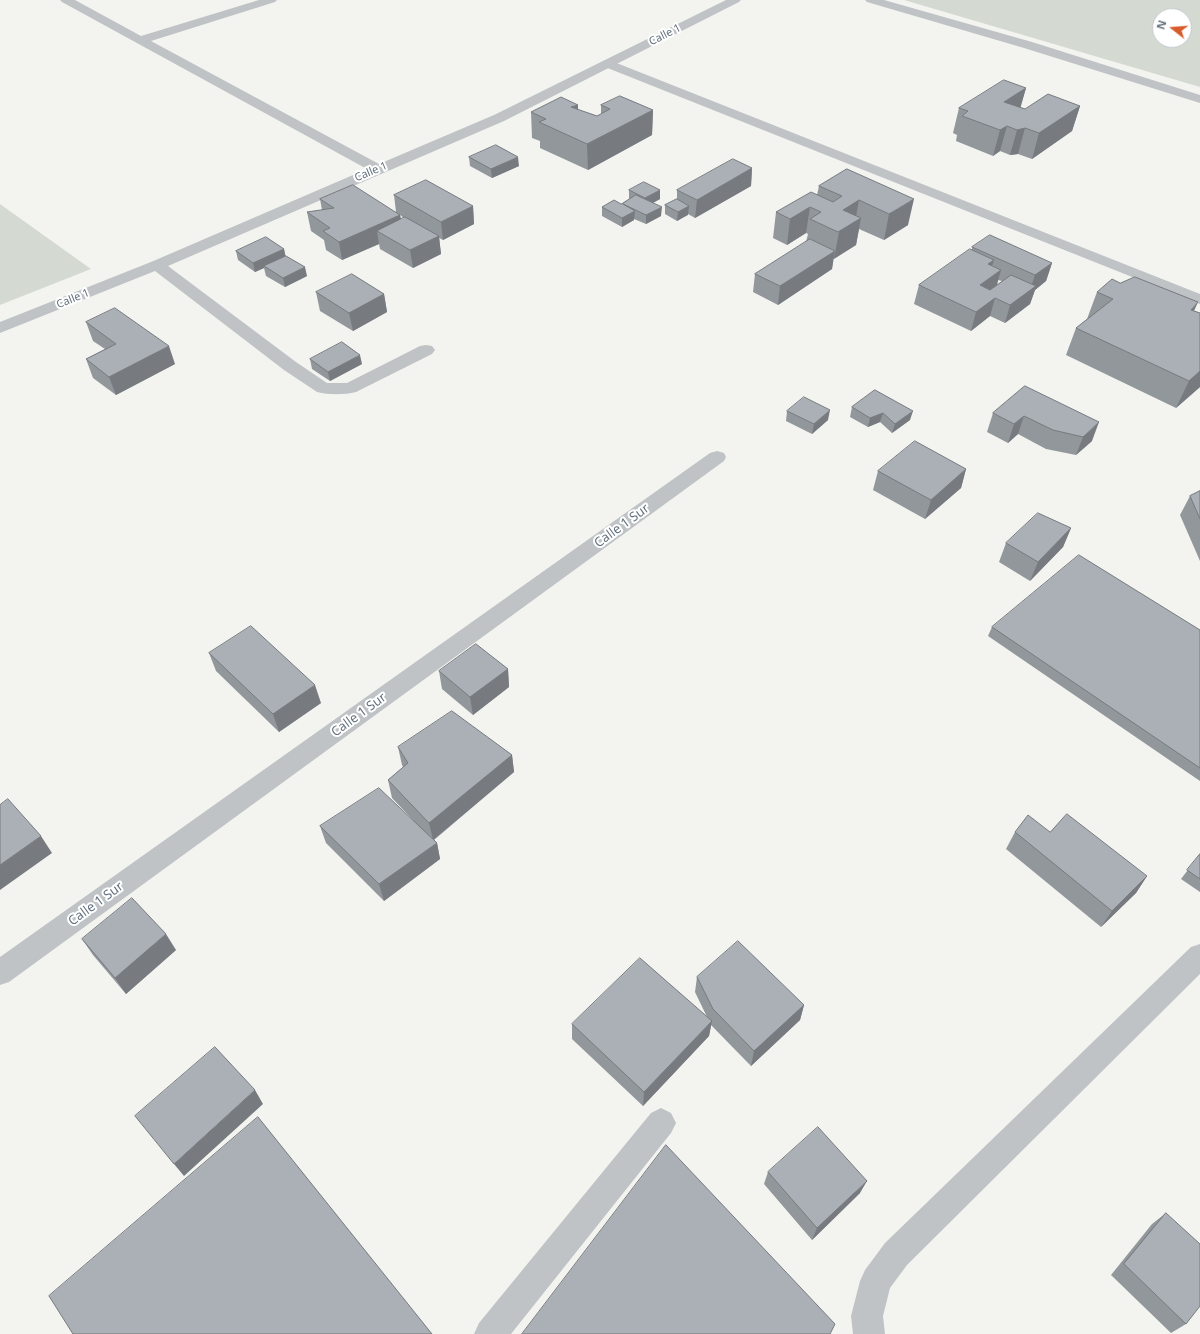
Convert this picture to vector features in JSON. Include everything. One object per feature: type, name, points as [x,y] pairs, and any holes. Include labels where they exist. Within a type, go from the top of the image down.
[{"type":"street","points":[[66,0],[377,169]]},
{"type":"street","points":[[141,40],[271,0]]},
{"type":"street","name":"Calle 1","points":[[0,328],[156,265],[499,118],[735,0]]},
{"type":"street","points":[[871,0],[1028,45],[1200,99]]},
{"type":"street","points":[[156,265],[290,366],[323,388],[350,388],[426,350]]},
{"type":"street","name":"Calle 1 Sur","points":[[0,973],[717,457]]},
{"type":"street","points":[[869,1334],[867,1316],[876,1281],[896,1254],[1200,956]]},
{"type":"street","points":[[490,1334],[661,1123]]},
{"type":"lane","points":[[608,64],[1200,299]]},
{"type":"shaded area","points":[[904,0],[1200,0],[1200,87]]},
{"type":"shaded area","points":[[0,204],[91,269],[0,305]]},
{"type":"building","points":[[1004,80],[1026,88],[1004,102],[1025,109],[1048,94],[1080,106],[1039,133],[1025,128],[1017,130],[1007,126],[1000,130],[962,116],[968,111],[959,108]]},
{"type":"building","points":[[620,96],[653,110],[587,144],[539,122],[546,119],[531,112],[561,97],[578,105],[571,107],[597,116],[610,109],[601,105]]},
{"type":"building","points":[[496,145],[518,157],[491,169],[469,157]]},
{"type":"building","points":[[733,159],[752,168],[697,200],[677,190]]},
{"type":"building","points":[[847,169],[914,199],[889,214],[859,200],[843,210],[861,218],[838,232],[810,219],[821,212],[810,207],[790,219],[776,212],[811,192],[833,202],[842,196],[819,186]]},
{"type":"building","points":[[426,180],[473,206],[441,222],[394,195]]},
{"type":"building","points":[[644,182],[660,190],[645,198],[629,190]]},
{"type":"building","points":[[353,185],[400,215],[339,242],[323,231],[330,228],[307,212],[334,208],[320,199]]},
{"type":"building","points":[[636,195],[662,207],[646,215],[623,204],[635,211],[622,218],[602,207],[614,200],[621,204]]},
{"type":"building","points":[[677,199],[689,206],[678,212],[665,205]]},
{"type":"building","points":[[405,217],[439,236],[410,250],[377,231]]},
{"type":"building","points":[[990,235],[1052,263],[1035,275],[972,247]]},
{"type":"building","points":[[266,237],[284,249],[253,263],[236,251]]},
{"type":"building","points":[[810,239],[835,251],[780,286],[755,274]]},
{"type":"building","points":[[970,249],[994,260],[988,264],[1001,270],[980,285],[990,290],[1011,275],[1036,286],[1010,305],[995,298],[976,312],[919,285]]},
{"type":"building","points":[[286,256],[305,267],[283,278],[264,266]]},
{"type":"building","points":[[352,274],[384,294],[349,313],[316,292]]},
{"type":"building","points":[[1135,277],[1198,302],[1191,310],[1200,313],[1200,371],[1189,381],[1076,328],[1113,299],[1097,292],[1112,279],[1120,283]]},
{"type":"building","points":[[115,308],[169,346],[109,377],[86,359],[116,344],[86,322]]},
{"type":"building","points":[[342,342],[360,355],[328,372],[310,359]]},
{"type":"building","points":[[1025,386],[1099,422],[1083,437],[1053,430],[1024,416],[1014,424],[993,413]]},
{"type":"building","points":[[875,390],[913,411],[895,424],[883,413],[870,418],[852,407]]},
{"type":"building","points":[[804,397],[830,410],[814,424],[787,411]]},
{"type":"building","points":[[915,441],[966,469],[931,500],[878,471]]},
{"type":"building","points":[[1200,491],[1200,519],[1190,496]]},
{"type":"building","points":[[1038,513],[1071,528],[1038,562],[1006,543]]},
{"type":"building","points":[[1079,555],[1200,630],[1200,768],[992,627]]},
{"type":"building","points":[[251,626],[315,685],[273,714],[209,653]]},
{"type":"building","points":[[476,644],[508,669],[470,697],[439,671]]},
{"type":"building","points":[[452,711],[512,755],[429,823],[388,780],[408,763],[398,747]]},
{"type":"building","points":[[379,788],[437,843],[379,884],[320,826]]},
{"type":"building","points":[[8,799],[41,836],[0,865],[0,805]]},
{"type":"building","points":[[1067,814],[1147,876],[1112,911],[1015,832],[1028,815],[1050,832]]},
{"type":"building","points":[[1200,854],[1200,879],[1187,870]]},
{"type":"building","points":[[132,898],[166,934],[115,978],[82,939]]},
{"type":"building","points":[[738,941],[804,1005],[754,1051],[713,1009],[697,977]]},
{"type":"building","points":[[640,958],[712,1021],[644,1092],[572,1024]]},
{"type":"building","points":[[215,1047],[255,1090],[174,1164],[135,1116]]},
{"type":"building","points":[[258,1117],[432,1334],[73,1334],[49,1296]]},
{"type":"building","points":[[818,1127],[867,1181],[817,1228],[768,1172]]},
{"type":"building","points":[[666,1145],[835,1324],[830,1334],[522,1334]]},
{"type":"building","points":[[1166,1213],[1200,1244],[1200,1306],[1186,1324],[1124,1264]]}]
